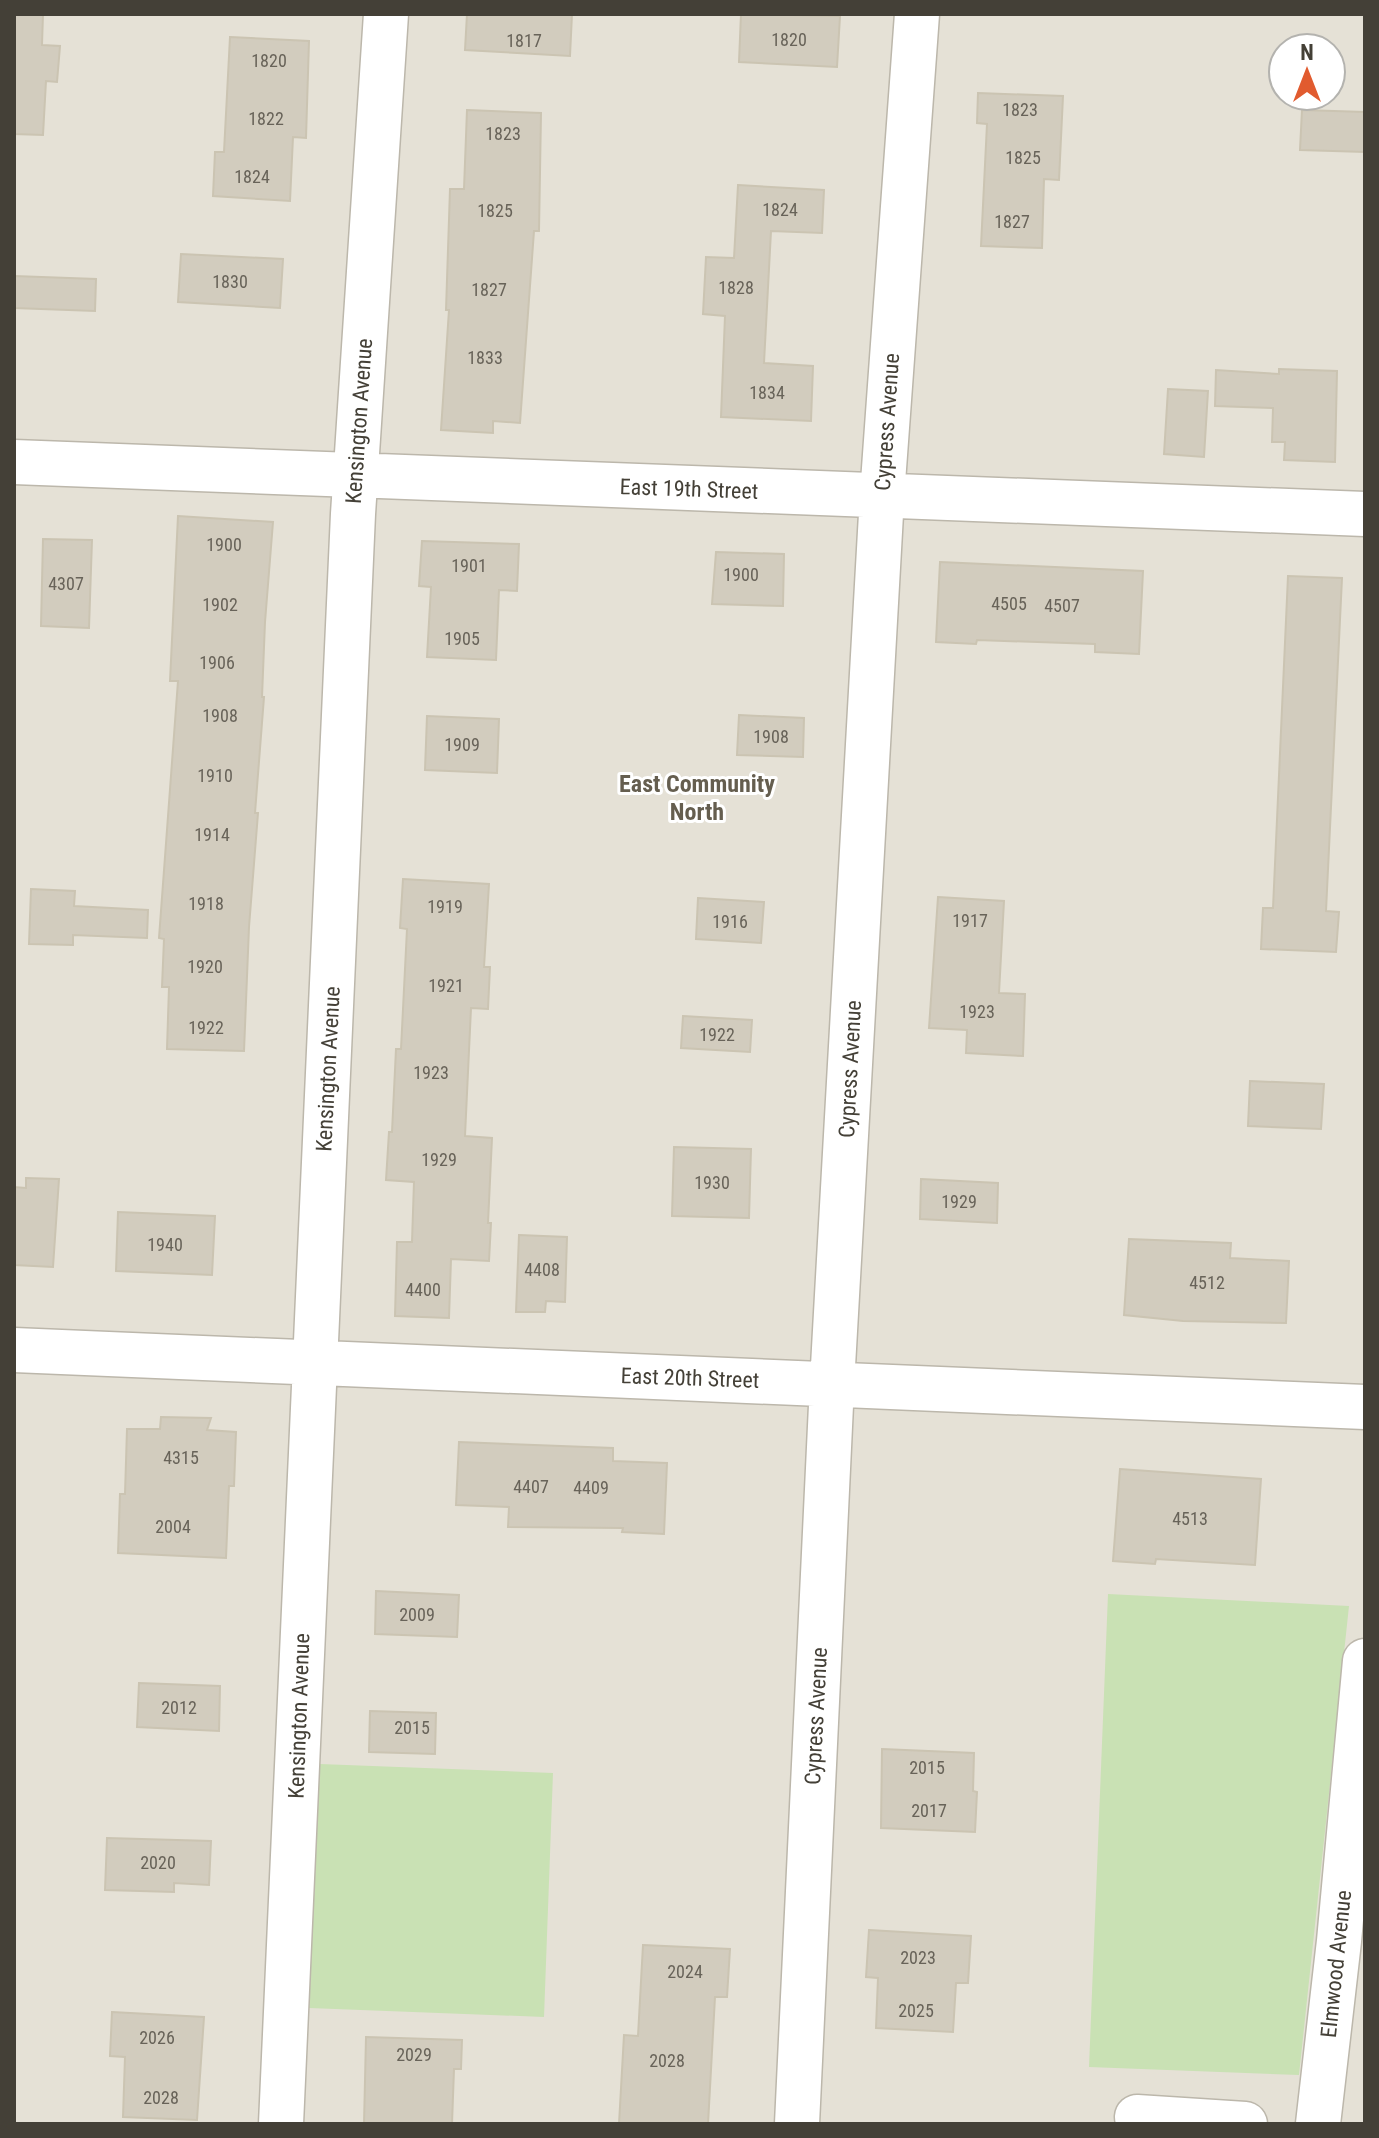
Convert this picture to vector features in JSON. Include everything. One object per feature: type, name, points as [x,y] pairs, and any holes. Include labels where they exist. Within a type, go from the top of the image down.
[{"type":"street","name":"Kensington Avenue","points":[[281,2124],[355,475],[386,14]]},
{"type":"street","name":"Cypress Avenue","points":[[797,2124],[832,1384],[882,496],[917,14]]},
{"type":"street","name":"East 19th Street","points":[[14,462],[1365,514]]},
{"type":"street","name":"East 20th Street","points":[[14,1350],[1365,1407]]},
{"type":"street","name":"Elmwood Avenue","points":[[1318,2124],[1365,1661]]},
{"type":"street","points":[[1137,2117],[1245,2124]]},
{"type":"shaded area","points":[[14,14],[1365,14],[1365,2124],[14,2124]]},
{"type":"green space","points":[[1108,1594],[1349,1606],[1299,2075],[1089,2067]]},
{"type":"green space","points":[[320,1764],[553,1773],[544,2017],[309,2008]]},
{"type":"building","points":[[14,14],[43,14],[42,45],[60,46],[57,82],[46,81],[43,135],[14,134]]},
{"type":"building","points":[[467,14],[572,14],[570,56],[465,50]]},
{"type":"building","points":[[741,14],[840,16],[837,67],[739,62]]},
{"type":"building","points":[[230,37],[309,41],[306,138],[293,137],[290,201],[213,196],[215,152],[224,152]]},
{"type":"building","points":[[978,93],[1063,96],[1059,180],[1044,179],[1042,248],[981,246],[987,124],[977,123]]},
{"type":"building","points":[[467,110],[541,113],[539,231],[534,231],[520,423],[493,421],[493,433],[441,430],[449,310],[446,310],[450,189],[464,189]]},
{"type":"building","points":[[1302,112],[1365,112],[1365,152],[1300,150]]},
{"type":"building","points":[[738,185],[824,190],[822,233],[771,231],[764,363],[813,366],[811,421],[721,417],[725,316],[703,314],[706,257],[734,258]]},
{"type":"building","points":[[181,254],[283,259],[280,308],[178,302]]},
{"type":"building","points":[[14,276],[96,279],[95,311],[14,308]]},
{"type":"building","points":[[1279,369],[1337,371],[1335,462],[1284,460],[1285,442],[1272,442],[1273,408],[1215,406],[1216,370],[1279,374]]},
{"type":"building","points":[[1168,389],[1208,391],[1204,457],[1164,454]]},
{"type":"building","points":[[178,516],[273,522],[265,622],[264,697],[255,813],[258,813],[244,1051],[167,1049],[169,987],[162,987],[164,939],[159,938],[178,681],[170,681]]},
{"type":"building","points":[[43,539],[92,540],[89,628],[41,626]]},
{"type":"building","points":[[422,541],[519,544],[517,591],[499,590],[496,660],[427,657],[431,587],[419,586]]},
{"type":"building","points":[[716,552],[784,554],[783,606],[712,604]]},
{"type":"building","points":[[940,562],[1143,571],[1139,654],[1095,652],[1095,644],[977,640],[976,644],[936,642]]},
{"type":"building","points":[[1288,576],[1342,578],[1326,911],[1339,912],[1336,952],[1261,949],[1263,908],[1273,908]]},
{"type":"building","points":[[739,715],[804,718],[803,757],[737,755]]},
{"type":"building","points":[[427,716],[499,719],[497,773],[425,770]]},
{"type":"building","points":[[403,879],[489,884],[484,967],[490,967],[488,1009],[471,1008],[465,1136],[492,1138],[489,1261],[451,1259],[449,1318],[395,1316],[397,1242],[412,1242],[414,1182],[386,1180],[396,1049],[401,1049],[407,929],[400,928]]},
{"type":"building","points":[[31,889],[75,891],[74,906],[148,910],[147,938],[73,935],[73,945],[29,944]]},
{"type":"building","points":[[938,897],[1004,901],[999,993],[1025,994],[1023,1056],[966,1053],[967,1030],[929,1028]]},
{"type":"building","points":[[698,898],[764,902],[761,943],[696,939]]},
{"type":"building","points":[[683,1016],[752,1020],[750,1052],[681,1048]]},
{"type":"building","points":[[1250,1081],[1324,1084],[1321,1129],[1248,1126]]},
{"type":"building","points":[[674,1147],[751,1149],[749,1218],[672,1216]]},
{"type":"building","points":[[26,1178],[59,1179],[53,1267],[14,1265],[14,1187],[26,1188]]},
{"type":"building","points":[[921,1179],[998,1183],[997,1223],[920,1219]]},
{"type":"building","points":[[118,1212],[215,1216],[212,1275],[116,1271]]},
{"type":"building","points":[[519,1235],[567,1237],[565,1302],[546,1301],[545,1312],[516,1312]]},
{"type":"building","points":[[1129,1239],[1231,1243],[1230,1258],[1289,1261],[1286,1323],[1183,1321],[1124,1315]]},
{"type":"building","points":[[161,1417],[211,1418],[207,1430],[236,1432],[234,1486],[229,1486],[226,1558],[118,1553],[120,1494],[125,1494],[127,1429],[160,1429]]},
{"type":"building","points":[[459,1442],[613,1448],[613,1461],[667,1463],[664,1534],[622,1532],[623,1528],[508,1527],[509,1507],[456,1505]]},
{"type":"building","points":[[1120,1469],[1261,1479],[1255,1565],[1156,1559],[1155,1564],[1113,1561]]},
{"type":"building","points":[[376,1591],[459,1595],[457,1637],[375,1634]]},
{"type":"building","points":[[139,1683],[220,1686],[219,1731],[137,1727]]},
{"type":"building","points":[[370,1711],[436,1713],[435,1754],[369,1752]]},
{"type":"building","points":[[882,1749],[974,1753],[973,1791],[977,1792],[975,1832],[881,1828]]},
{"type":"building","points":[[107,1838],[211,1841],[209,1885],[174,1883],[174,1892],[105,1890]]},
{"type":"building","points":[[869,1930],[971,1936],[968,1983],[956,1983],[953,2032],[876,2028],[878,1978],[866,1977]]},
{"type":"building","points":[[643,1945],[730,1949],[727,1997],[715,1997],[708,2124],[619,2124],[624,2035],[638,2036]]},
{"type":"building","points":[[112,2012],[204,2017],[197,2120],[123,2117],[125,2057],[110,2056]]},
{"type":"building","points":[[366,2037],[462,2040],[461,2069],[454,2069],[452,2124],[364,2124]]},
{"type":"district","name":"East Community North","points":[[697,798]]}]
